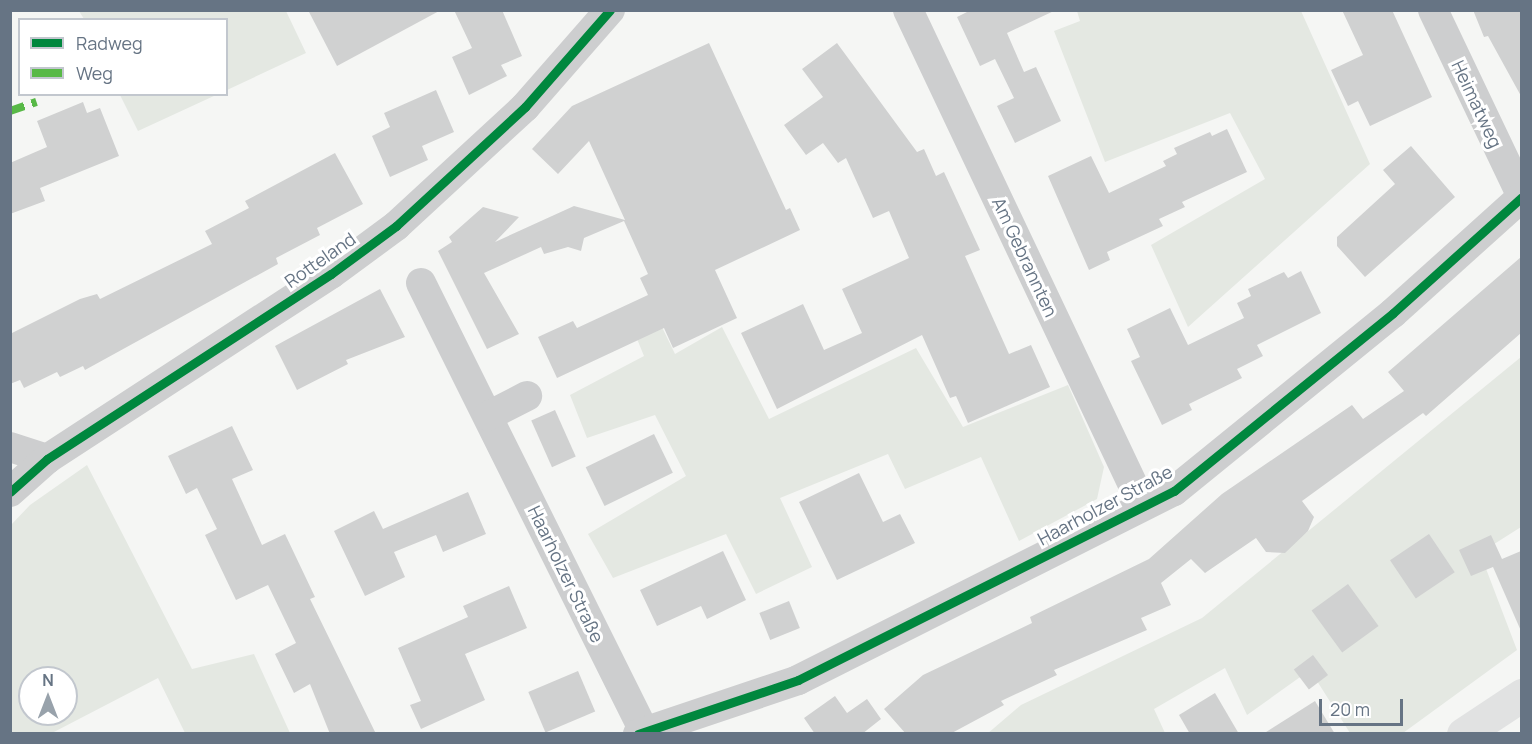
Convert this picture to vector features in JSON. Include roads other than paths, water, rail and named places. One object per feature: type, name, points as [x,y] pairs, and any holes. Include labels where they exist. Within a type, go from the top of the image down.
[{"type":"street","name":"Rotteland","points":[[10,492],[47,459],[331,274],[396,226],[525,107],[610,10]]},
{"type":"street","name":"Am Gebrannten","points":[[908,10],[1142,504]]},
{"type":"street","name":"Heimatweg","points":[[1433,10],[1521,197]]},
{"type":"street","name":"Haarholzer Straße","points":[[422,284],[641,732],[798,680],[925,619],[1142,504],[1174,490],[1393,313],[1521,197]]},
{"type":"street","points":[[488,416],[527,396]]},
{"type":"street","points":[[10,447],[47,459]]},
{"type":"street","points":[[1463,734],[1521,694]]}]
